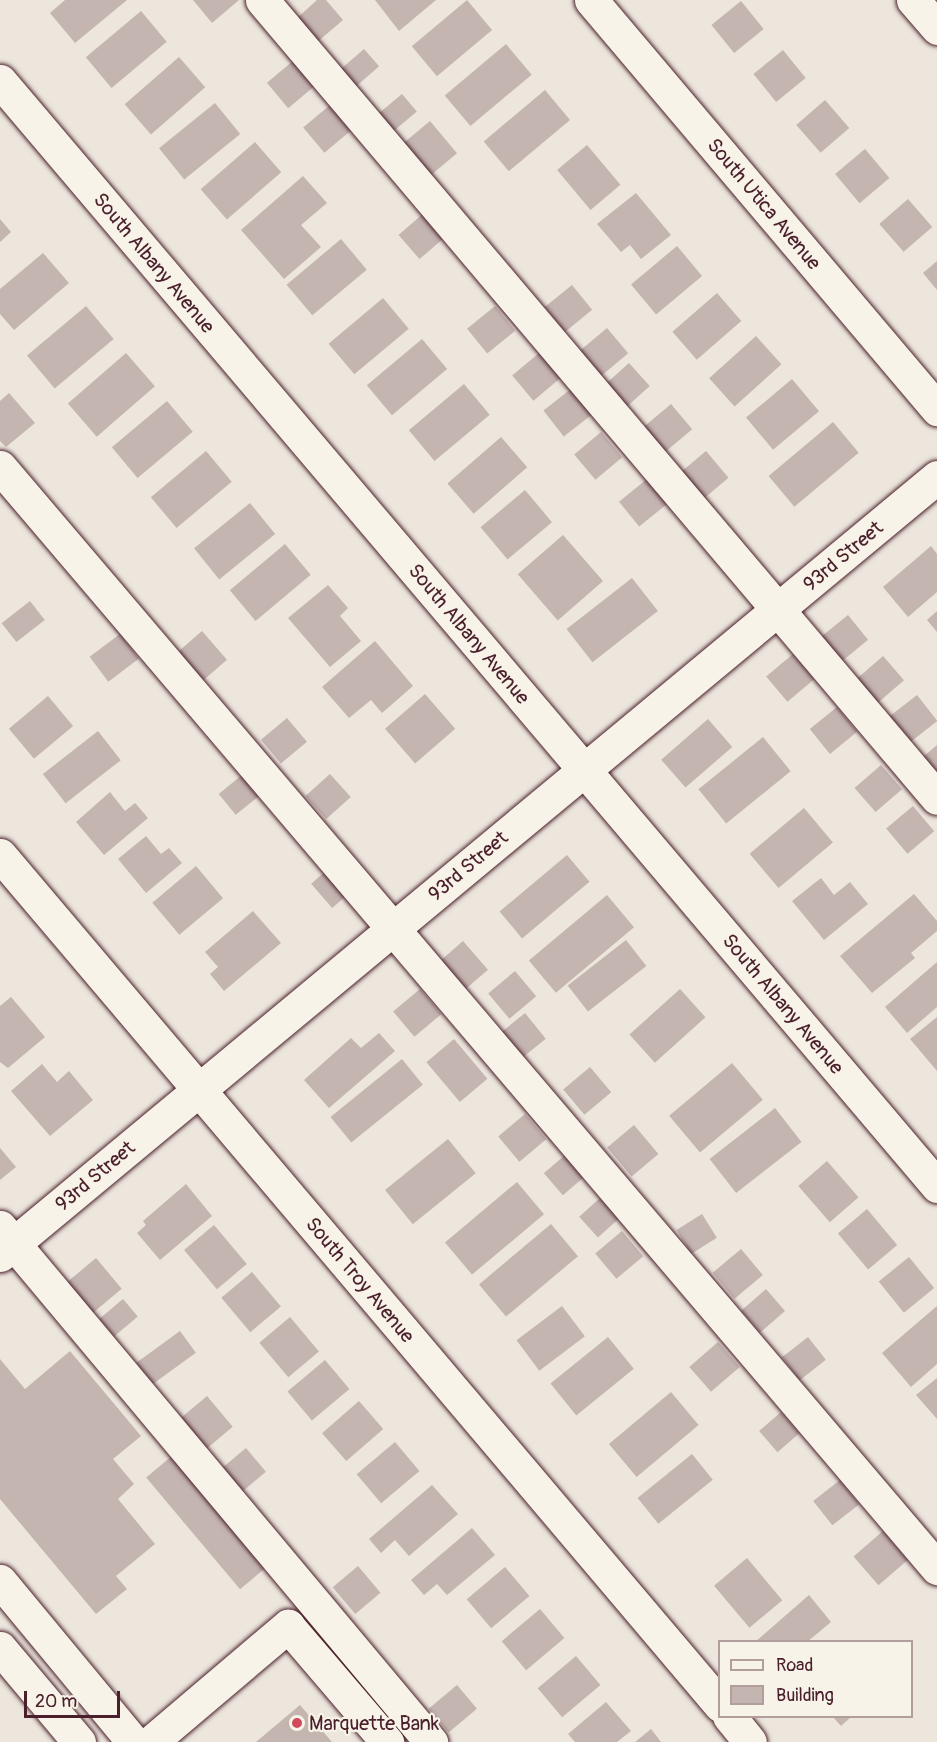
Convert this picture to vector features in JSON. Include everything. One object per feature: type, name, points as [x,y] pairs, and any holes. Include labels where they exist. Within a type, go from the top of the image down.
[{"type":"street","points":[[262,0],[937,798]]},
{"type":"street","name":"South Utica Avenue","points":[[591,0],[937,409]]},
{"type":"street","points":[[913,0],[937,28]]},
{"type":"street","name":"South Albany Avenue","points":[[0,81],[937,1186]]},
{"type":"street","points":[[0,467],[937,1568]]},
{"type":"street","name":"93rd Street","points":[[5,1242],[199,1090],[937,477]]},
{"type":"street","name":"South Troy Avenue","points":[[0,855],[718,1704]]},
{"type":"street","points":[[5,1242],[431,1742]]},
{"type":"street","points":[[0,1581],[133,1742]]},
{"type":"street","points":[[151,1742],[288,1626],[387,1742]]},
{"type":"street","points":[[0,1648],[76,1741]]},
{"type":"street","points":[[731,1718],[750,1742]]},
{"type":"building","points":[[65,0],[127,0],[75,43],[50,13]]},
{"type":"building","points":[[193,0],[239,0],[212,23]]},
{"type":"building","points":[[317,0],[326,0],[343,20],[316,43],[296,19]]},
{"type":"building","points":[[375,0],[436,0],[399,31]]},
{"type":"building","points":[[467,0],[492,30],[437,76],[412,46]]},
{"type":"building","points":[[741,1],[764,29],[734,53],[711,25]]},
{"type":"building","points":[[141,11],[167,42],[112,88],[86,57]]},
{"type":"building","points":[[506,44],[532,75],[470,126],[445,95]]},
{"type":"building","points":[[364,49],[379,66],[356,87],[341,69]]},
{"type":"building","points":[[783,50],[806,78],[776,102],[753,74]]},
{"type":"building","points":[[179,57],[205,87],[151,134],[125,104]]},
{"type":"building","points":[[293,61],[314,86],[288,108],[267,83]]},
{"type":"building","points":[[545,90],[570,120],[509,171],[484,141]]},
{"type":"building","points":[[402,94],[417,112],[392,132],[377,115]]},
{"type":"building","points":[[825,100],[849,128],[821,153],[796,125]]},
{"type":"building","points":[[215,103],[240,134],[184,179],[159,148]]},
{"type":"building","points":[[330,105],[351,130],[324,153],[303,127]]},
{"type":"building","points":[[430,121],[457,153],[431,175],[404,143]]},
{"type":"building","points":[[255,142],[281,172],[227,219],[201,189]]},
{"type":"building","points":[[587,145],[620,185],[591,210],[557,170]]},
{"type":"building","points":[[865,149],[889,178],[860,203],[835,174]]},
{"type":"building","points":[[303,176],[327,203],[301,225],[321,247],[284,279],[241,230]]},
{"type":"building","points":[[636,193],[671,235],[641,259],[630,245],[621,252],[597,224]]},
{"type":"building","points":[[908,199],[932,227],[904,252],[879,224]]},
{"type":"building","points":[[425,212],[446,236],[420,259],[399,235]]},
{"type":"building","points":[[0,219],[11,232],[0,242]]},
{"type":"building","points":[[341,239],[367,270],[312,315],[287,285]]},
{"type":"building","points":[[677,246],[702,276],[656,314],[631,285]]},
{"type":"building","points":[[43,253],[69,283],[14,330],[0,314],[0,289]]},
{"type":"building","points":[[937,261],[937,290],[923,273]]},
{"type":"building","points":[[572,285],[592,310],[565,332],[545,307]]},
{"type":"building","points":[[717,293],[741,321],[697,360],[672,332]]},
{"type":"building","points":[[383,298],[409,329],[354,374],[329,344]]},
{"type":"building","points":[[86,306],[114,339],[55,388],[27,355]]},
{"type":"building","points":[[495,306],[515,331],[487,354],[467,329]]},
{"type":"building","points":[[607,328],[628,353],[601,376],[580,350]]},
{"type":"building","points":[[756,336],[781,364],[735,406],[709,378]]},
{"type":"building","points":[[422,339],[447,369],[392,415],[367,385]]},
{"type":"building","points":[[126,353],[155,386],[97,437],[68,404]]},
{"type":"building","points":[[539,353],[560,378],[533,401],[512,375]]},
{"type":"building","points":[[629,363],[650,386],[627,407],[606,384]]},
{"type":"building","points":[[792,379],[819,411],[773,450],[746,418]]},
{"type":"building","points":[[464,384],[490,415],[435,461],[409,430]]},
{"type":"building","points":[[571,389],[591,415],[564,437],[543,411]]},
{"type":"building","points":[[9,393],[35,423],[6,447],[0,441],[0,401]]},
{"type":"building","points":[[167,401],[193,432],[138,478],[112,447]]},
{"type":"building","points":[[671,404],[692,429],[665,452],[644,426]]},
{"type":"building","points":[[833,422],[859,453],[794,507],[769,476]]},
{"type":"building","points":[[601,432],[622,457],[595,480],[574,454]]},
{"type":"building","points":[[501,437],[527,467],[474,514],[447,484]]},
{"type":"building","points":[[206,451],[232,482],[177,528],[151,497]]},
{"type":"building","points":[[706,451],[728,478],[705,498],[682,471]]},
{"type":"building","points":[[647,479],[667,504],[639,527],[619,502]]},
{"type":"building","points":[[525,490],[552,522],[508,559],[481,527]]},
{"type":"building","points":[[250,503],[275,534],[219,579],[194,548]]},
{"type":"building","points":[[563,535],[603,581],[558,620],[518,574]]},
{"type":"building","points":[[285,544],[311,575],[256,621],[230,590]]},
{"type":"building","points":[[931,546],[937,554],[937,592],[908,617],[883,587]]},
{"type":"building","points":[[632,578],[658,611],[592,662],[567,629]]},
{"type":"building","points":[[328,585],[348,608],[340,616],[361,641],[330,667],[288,618]]},
{"type":"building","points":[[30,601],[45,620],[16,642],[2,623]]},
{"type":"building","points":[[937,611],[937,632],[927,620]]},
{"type":"building","points":[[848,615],[868,640],[841,662],[821,637]]},
{"type":"building","points":[[202,631],[227,660],[203,681],[178,652]]},
{"type":"building","points":[[120,634],[139,659],[108,682],[90,657]]},
{"type":"building","points":[[375,641],[413,686],[382,713],[371,700],[349,718],[322,687]]},
{"type":"building","points":[[793,654],[814,679],[787,702],[766,676]]},
{"type":"building","points":[[883,656],[904,680],[878,703],[857,679]]},
{"type":"building","points":[[425,694],[455,729],[415,763],[385,729]]},
{"type":"building","points":[[917,695],[937,721],[910,743],[889,717]]},
{"type":"building","points":[[48,696],[73,726],[34,759],[9,729]]},
{"type":"building","points":[[837,707],[857,732],[830,754],[810,729]]},
{"type":"building","points":[[287,718],[307,742],[281,764],[261,740]]},
{"type":"building","points":[[708,719],[732,747],[685,788],[661,760]]},
{"type":"building","points":[[98,731],[121,760],[66,803],[43,774]]},
{"type":"building","points":[[763,737],[791,771],[726,823],[698,789]]},
{"type":"building","points":[[937,745],[937,773],[923,757]]},
{"type":"building","points":[[881,765],[902,789],[876,812],[855,788]]},
{"type":"building","points":[[330,774],[351,797],[326,819],[305,796]]},
{"type":"building","points":[[242,775],[259,796],[236,815],[219,794]]},
{"type":"building","points":[[110,792],[125,811],[135,803],[148,818],[104,855],[76,822]]},
{"type":"building","points":[[913,806],[934,831],[907,854],[886,828]]},
{"type":"building","points":[[804,808],[833,842],[779,888],[750,854]]},
{"type":"building","points":[[146,836],[161,854],[169,848],[182,863],[146,893],[118,859]]},
{"type":"building","points":[[567,855],[589,882],[522,938],[500,912]]},
{"type":"building","points":[[196,866],[223,898],[179,935],[152,903]]},
{"type":"building","points":[[327,870],[348,894],[332,908],[311,884]]},
{"type":"building","points":[[821,878],[834,895],[850,882],[868,904],[824,940],[792,901]]},
{"type":"building","points":[[914,894],[937,921],[937,931],[911,953],[915,958],[872,993],[840,956]]},
{"type":"building","points":[[607,895],[634,927],[556,993],[529,961]]},
{"type":"building","points":[[253,911],[281,943],[224,991],[210,974],[218,967],[205,952]]},
{"type":"building","points":[[626,940],[646,966],[588,1012],[568,986]]},
{"type":"building","points":[[463,941],[488,970],[463,991],[438,963]]},
{"type":"building","points":[[937,962],[937,1007],[907,1033],[885,1007]]},
{"type":"building","points":[[515,971],[536,996],[509,1019],[488,993]]},
{"type":"building","points":[[420,989],[441,1014],[414,1037],[393,1011]]},
{"type":"building","points":[[680,989],[705,1017],[655,1063],[629,1035]]},
{"type":"building","points":[[11,997],[45,1037],[8,1068],[0,1062],[0,1006]]},
{"type":"building","points":[[525,1013],[546,1039],[519,1061],[498,1035]]},
{"type":"building","points":[[937,1017],[937,1071],[910,1039]]},
{"type":"building","points":[[379,1033],[395,1051],[329,1108],[304,1080],[351,1038],[361,1048]]},
{"type":"building","points":[[454,1039],[487,1079],[460,1102],[426,1062]]},
{"type":"building","points":[[402,1059],[423,1085],[351,1143],[331,1117]]},
{"type":"building","points":[[732,1063],[763,1100],[700,1152],[669,1116]]},
{"type":"building","points":[[42,1064],[57,1082],[69,1071],[93,1100],[50,1136],[11,1091]]},
{"type":"building","points":[[590,1067],[611,1092],[584,1115],[563,1089]]},
{"type":"building","points":[[775,1108],[801,1142],[736,1193],[710,1159]]},
{"type":"building","points":[[525,1114],[546,1139],[519,1162],[498,1136]]},
{"type":"building","points":[[634,1125],[658,1154],[632,1177],[607,1147]]},
{"type":"building","points":[[448,1139],[476,1173],[413,1224],[385,1190]]},
{"type":"building","points":[[0,1148],[16,1167],[0,1180]]},
{"type":"building","points":[[565,1155],[584,1177],[563,1195],[544,1173]]},
{"type":"building","points":[[827,1161],[858,1197],[830,1222],[798,1186]]},
{"type":"building","points":[[517,1182],[544,1214],[472,1275],[445,1242]]},
{"type":"building","points":[[186,1184],[212,1216],[160,1260],[137,1233],[146,1225],[143,1221]]},
{"type":"building","points":[[600,1198],[619,1219],[598,1238],[579,1217]]},
{"type":"building","points":[[867,1209],[897,1245],[868,1269],[838,1233]]},
{"type":"building","points":[[702,1214],[717,1238],[691,1254],[677,1230]]},
{"type":"building","points":[[551,1224],[578,1256],[506,1317],[479,1284]]},
{"type":"building","points":[[214,1225],[247,1264],[217,1289],[184,1250]]},
{"type":"building","points":[[622,1231],[643,1256],[616,1279],[595,1253]]},
{"type":"building","points":[[741,1249],[763,1275],[735,1299],[713,1273]]},
{"type":"building","points":[[909,1257],[934,1288],[904,1313],[879,1282]]},
{"type":"building","points":[[96,1258],[122,1289],[92,1314],[66,1283]]},
{"type":"building","points":[[252,1272],[281,1306],[250,1332],[221,1298]]},
{"type":"building","points":[[766,1289],[785,1311],[760,1333],[741,1311]]},
{"type":"building","points":[[123,1299],[138,1317],[114,1337],[99,1319]]},
{"type":"building","points":[[562,1306],[585,1336],[539,1371],[516,1340]]},
{"type":"building","points":[[937,1306],[937,1364],[911,1387],[882,1353]]},
{"type":"building","points":[[290,1317],[319,1351],[288,1377],[259,1343]]},
{"type":"building","points":[[180,1331],[196,1353],[152,1385],[136,1363]]},
{"type":"building","points":[[608,1337],[634,1369],[576,1415],[550,1384]]},
{"type":"building","points":[[808,1337],[826,1360],[800,1380],[782,1357]]},
{"type":"building","points":[[718,1342],[740,1367],[711,1392],[689,1367]]},
{"type":"building","points":[[70,1351],[141,1436],[113,1459],[134,1484],[118,1499],[155,1544],[116,1576],[127,1589],[96,1614],[0,1499],[0,1359],[25,1389]]},
{"type":"building","points":[[325,1360],[349,1389],[312,1421],[287,1391]]},
{"type":"building","points":[[937,1378],[937,1419],[916,1395]]},
{"type":"building","points":[[671,1392],[699,1425],[637,1477],[609,1444]]},
{"type":"building","points":[[207,1396],[233,1427],[206,1449],[180,1418]]},
{"type":"building","points":[[359,1401],[383,1429],[346,1461],[322,1433]]},
{"type":"building","points":[[781,1412],[799,1433],[777,1452],[759,1431]]},
{"type":"building","points":[[395,1442],[419,1471],[381,1503],[357,1474]]},
{"type":"building","points":[[246,1448],[266,1472],[243,1491],[223,1467]]},
{"type":"building","points":[[692,1454],[713,1480],[658,1524],[638,1498]]},
{"type":"building","points":[[173,1455],[267,1567],[240,1589],[146,1477]]},
{"type":"building","points":[[840,1480],[859,1504],[832,1525],[813,1501]]},
{"type":"building","points":[[432,1485],[458,1514],[409,1556],[395,1540],[381,1553],[369,1539]]},
{"type":"building","points":[[472,1528],[495,1555],[447,1595],[437,1584],[424,1595],[411,1580]]},
{"type":"building","points":[[883,1531],[908,1560],[878,1585],[854,1557]]},
{"type":"building","points":[[747,1558],[782,1600],[749,1628],[714,1586]]},
{"type":"building","points":[[358,1566],[380,1593],[355,1614],[333,1587]]},
{"type":"building","points":[[505,1567],[529,1596],[491,1628],[467,1599]]},
{"type":"building","points":[[809,1595],[831,1622],[809,1640],[757,1640]]},
{"type":"building","points":[[540,1609],[564,1638],[526,1670],[502,1641]]},
{"type":"building","points":[[576,1656],[600,1685],[562,1717],[538,1688]]},
{"type":"building","points":[[457,1685],[477,1709],[449,1733],[429,1709]]},
{"type":"building","points":[[606,1702],[631,1731],[617,1742],[575,1742],[568,1734]]},
{"type":"building","name":"Marquette Bank","points":[[300,1705],[332,1742],[256,1742]]},
{"type":"building","points":[[834,1718],[850,1718],[841,1726]]},
{"type":"building","points":[[651,1729],[661,1742],[635,1742]]},
{"type":"place","name":"Marquette Bank","points":[[297,1723]]}]
